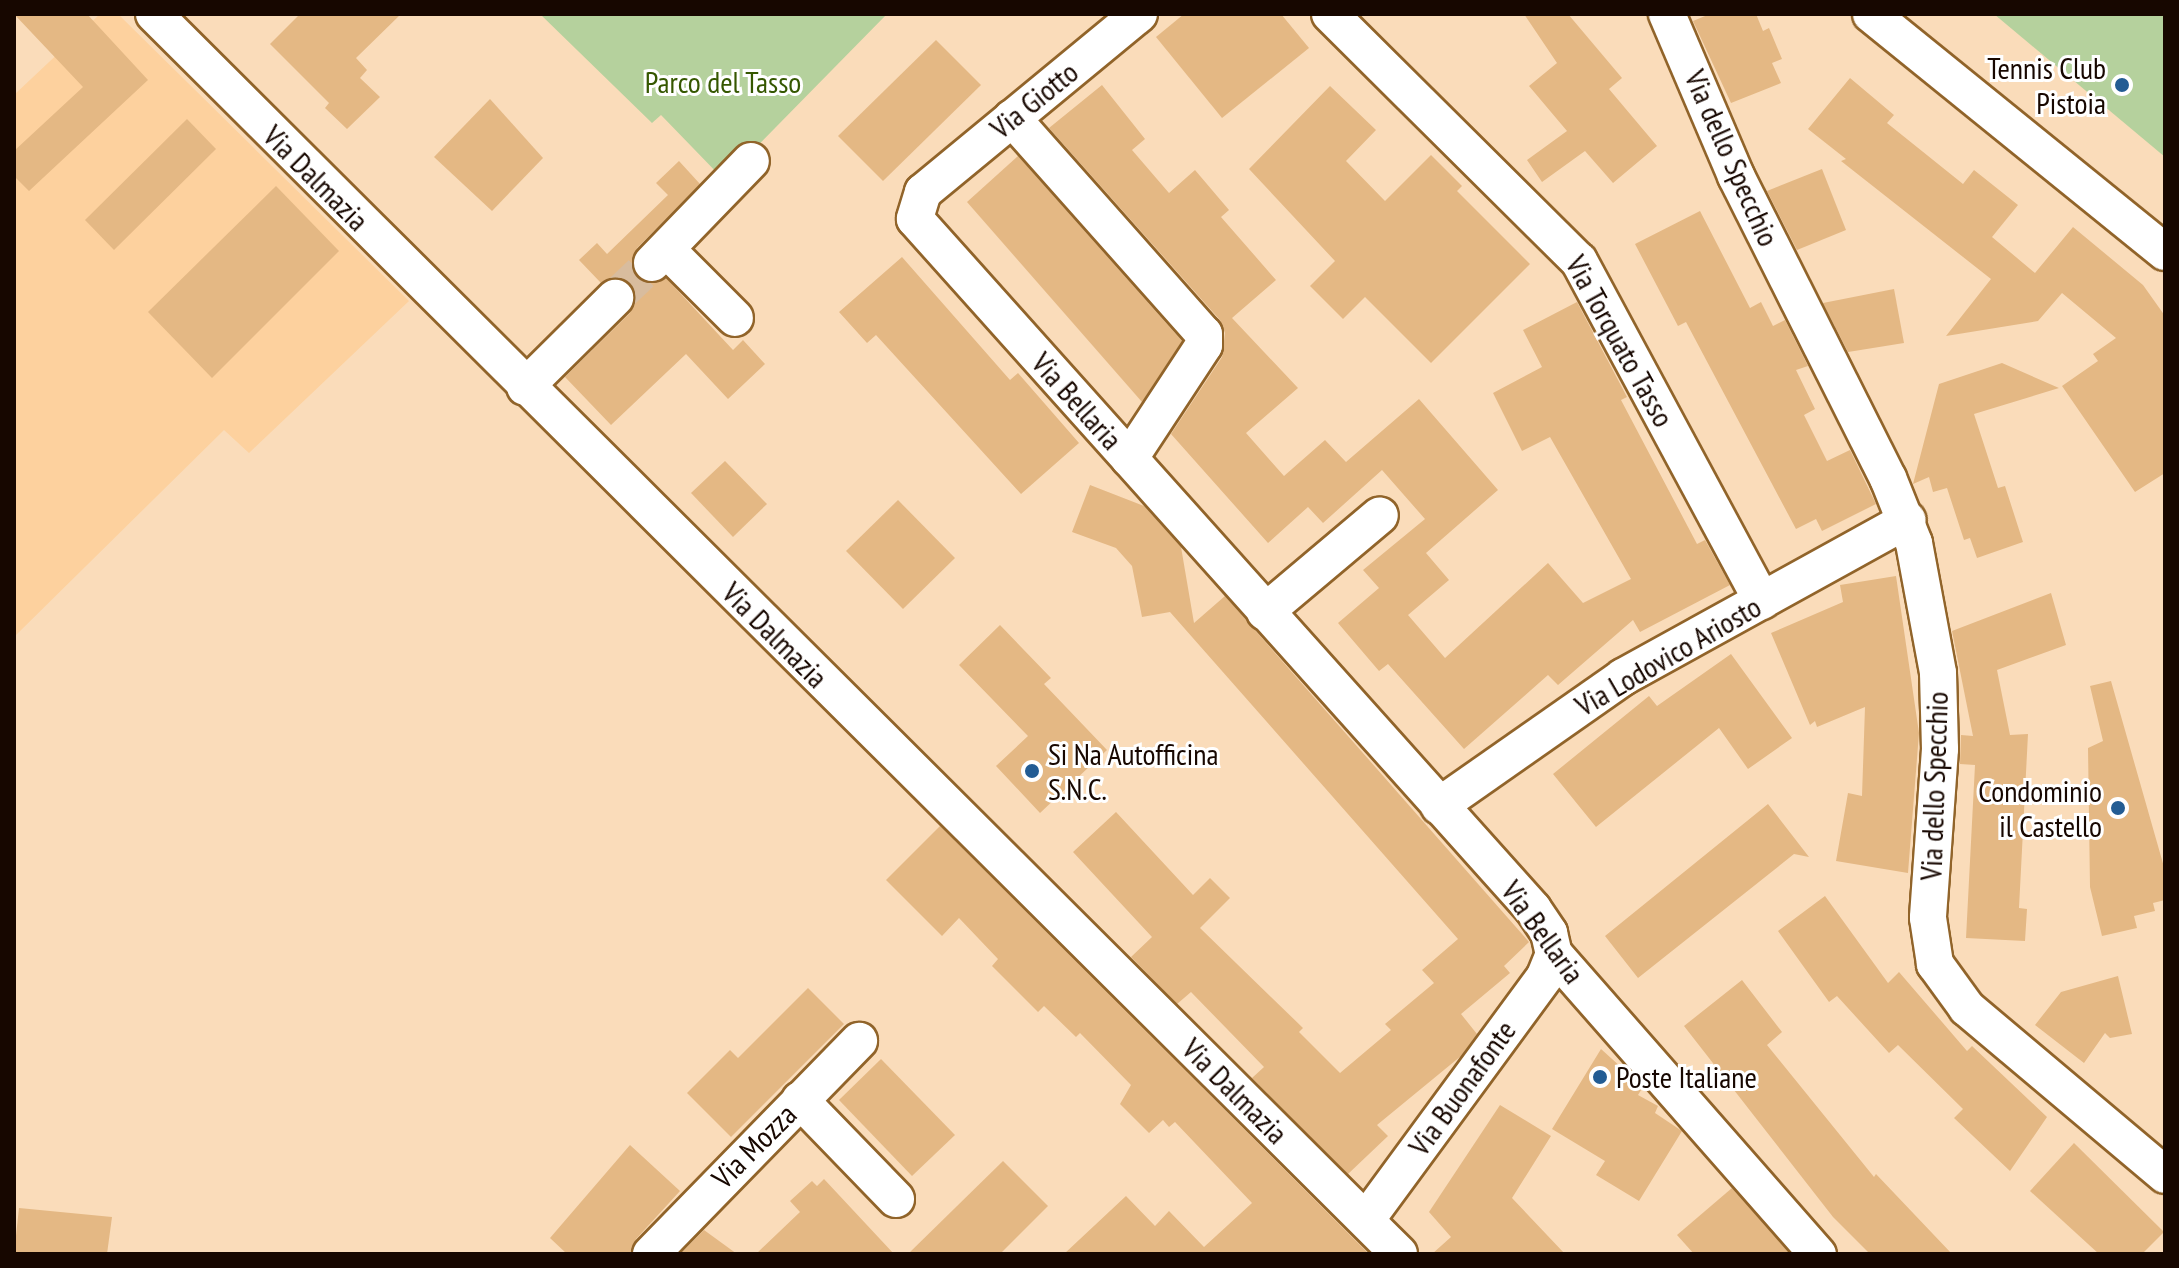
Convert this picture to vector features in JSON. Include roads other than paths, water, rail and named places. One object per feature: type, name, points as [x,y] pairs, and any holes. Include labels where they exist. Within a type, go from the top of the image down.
[{"type":"street","name":"Via Dalmazia","points":[[154,14],[525,387],[1399,1254]]},
{"type":"street","name":"Via Giotto","points":[[929,186],[1139,14]]},
{"type":"street","name":"Via Torquato Tasso","points":[[1330,14],[1579,261],[1762,601]]},
{"type":"street","name":"Via dello Specchio","points":[[1667,14],[1736,176],[1907,520],[1938,673],[1940,749],[1928,918],[1935,964],[1967,1008],[2165,1175]]},
{"type":"street","points":[[1871,14],[2165,252]]},
{"type":"street","points":[[1012,118],[1206,339],[1129,459]]},
{"type":"street","points":[[735,318],[660,256],[751,161]]},
{"type":"street","name":"Via Bellaria","points":[[929,186],[914,209],[921,227],[1533,909],[1549,933],[1554,954],[1818,1254]]},
{"type":"street","points":[[525,387],[615,298]]},
{"type":"street","points":[[1265,612],[1380,515]]},
{"type":"street","name":"Via Lodovico Ariosto","points":[[1439,806],[1600,692],[1907,520]]},
{"type":"street","name":"Via Buonafonte","points":[[1366,1220],[1545,976],[1554,954]]},
{"type":"street","name":"Via Mozza","points":[[651,1254],[859,1041]]},
{"type":"street","points":[[800,1100],[896,1199]]},
{"type":"tunnel","points":[[615,298],[652,263]]},
{"type":"place","name":"Tennis Club Pistoia","points":[[2122,85]]},
{"type":"place","name":"Si Na Autofficina S.N.C.","points":[[1032,771]]},
{"type":"place","name":"Condominio il Castello","points":[[2118,808]]},
{"type":"place","name":"Poste Italiane","points":[[1600,1077]]},
{"type":"park label","name":"Parco del Tasso","points":[[723,82]]}]
